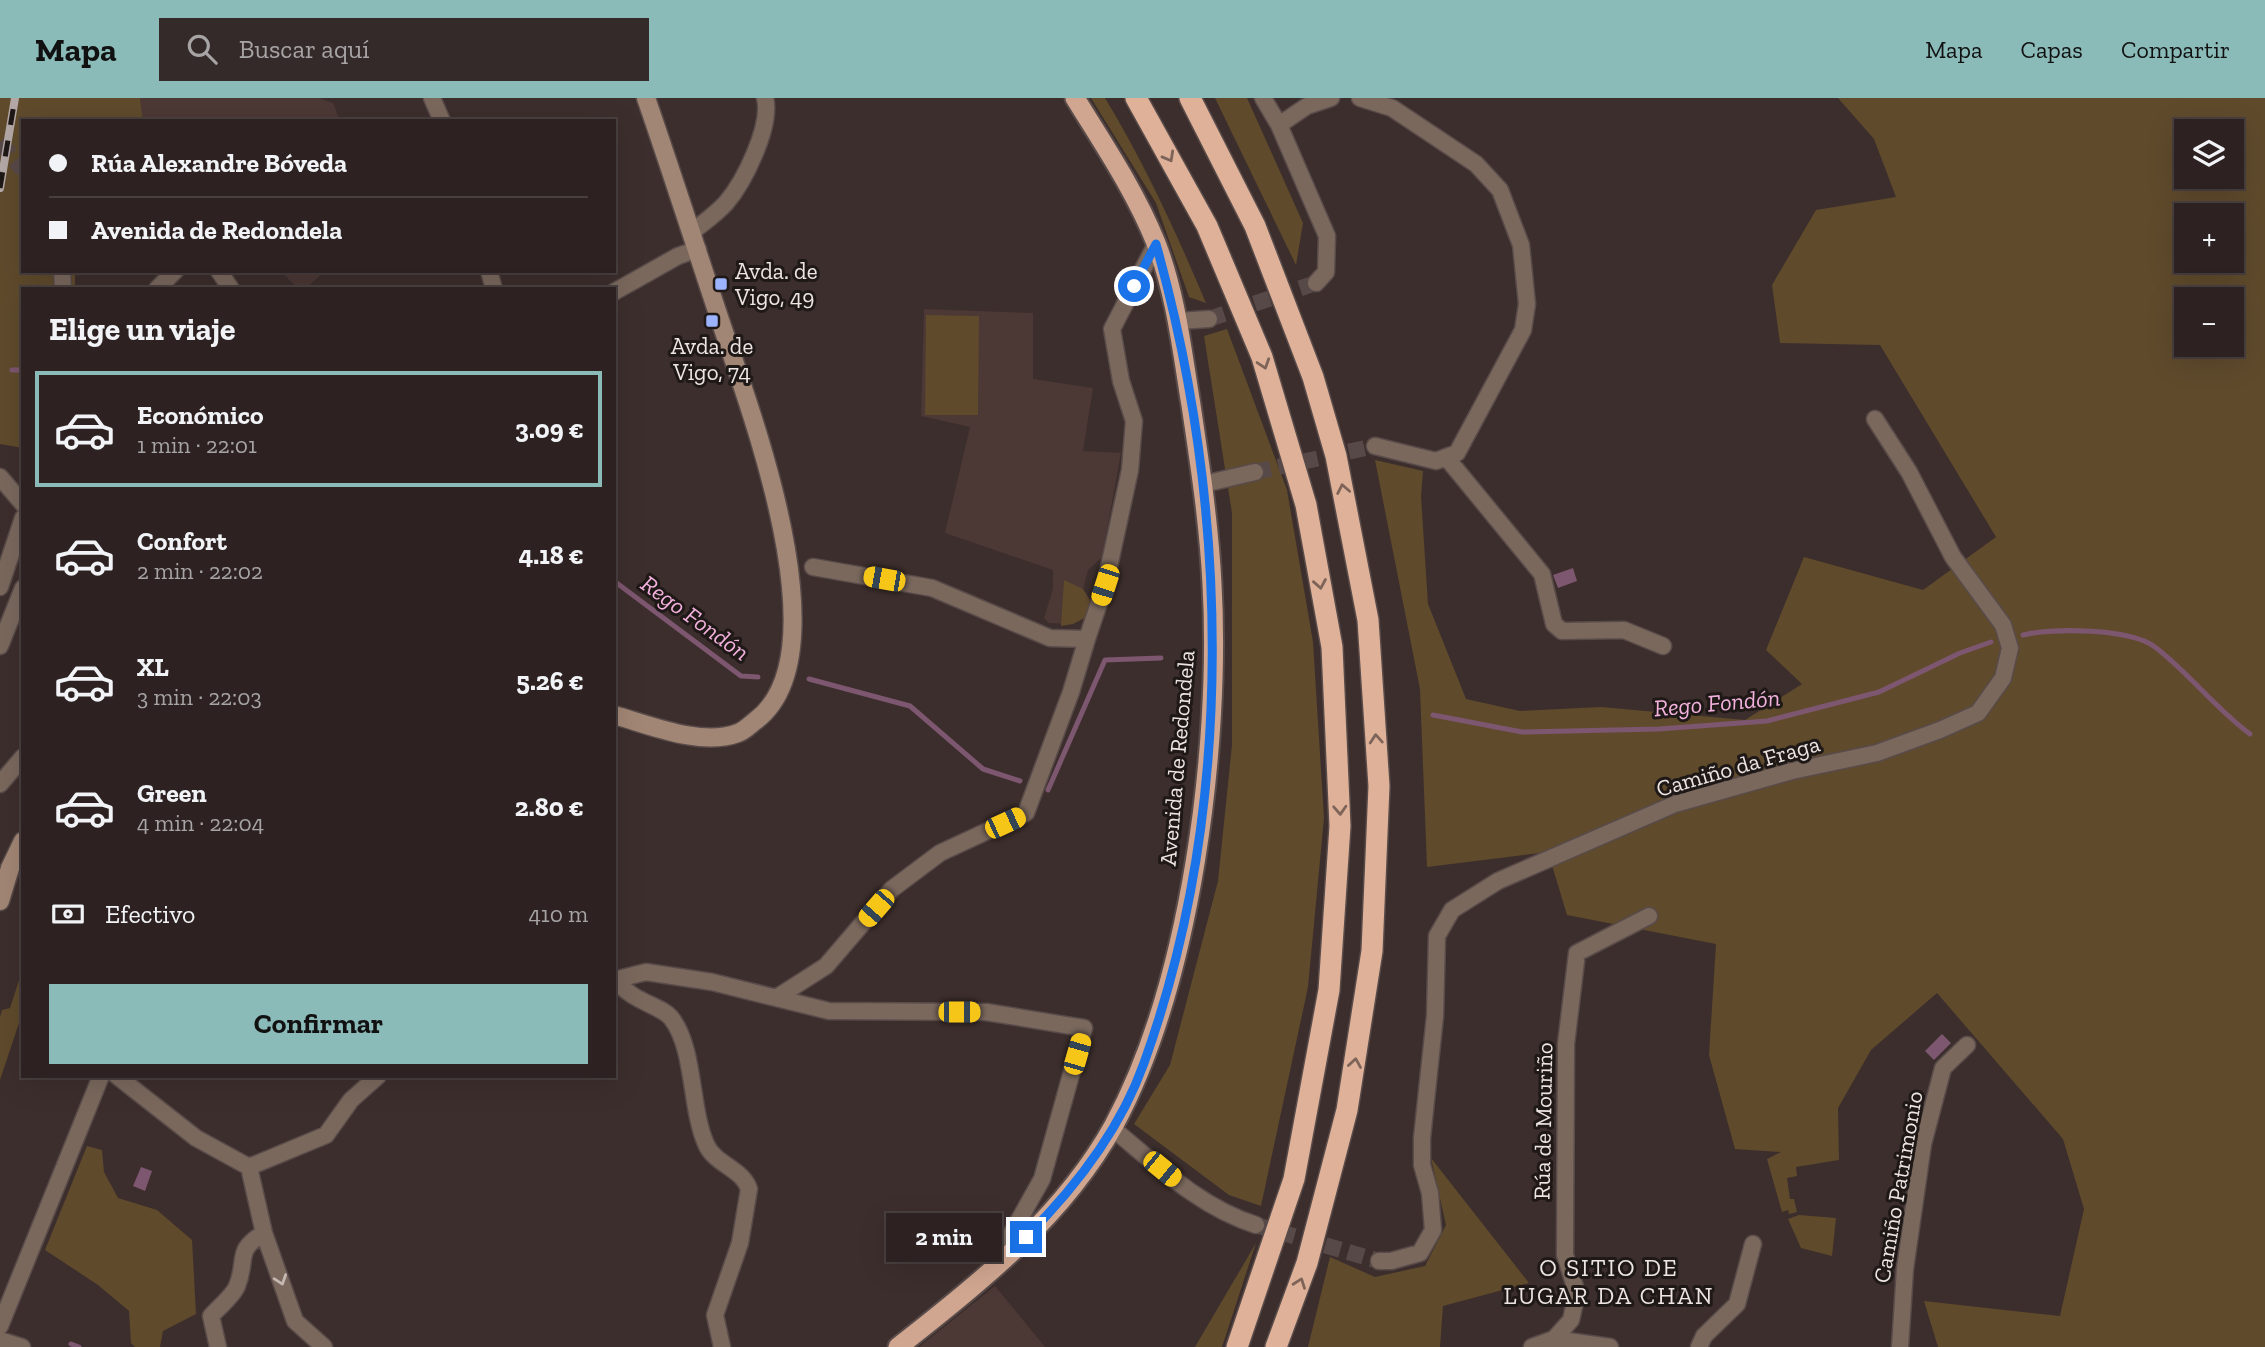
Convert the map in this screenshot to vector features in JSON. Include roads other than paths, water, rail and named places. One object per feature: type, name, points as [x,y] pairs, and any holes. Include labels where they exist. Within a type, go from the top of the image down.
[{"type":"highway","name":"Avenida de Redondela","points":[[898,1347],[992,1270],[1060,1204],[1112,1128],[1144,1065],[1173,964],[1196,845],[1211,693],[1212,587],[1204,484],[1178,321],[1156,244],[1121,170],[1074,98]]},
{"type":"highway","points":[[1136,98],[1208,226],[1262,357],[1306,505],[1332,647],[1340,826],[1329,990],[1294,1179],[1237,1347]]},
{"type":"highway","points":[[1190,98],[1255,226],[1313,377],[1336,456],[1368,620],[1379,786],[1372,951],[1347,1110],[1307,1264],[1276,1347]]},
{"type":"main road","points":[[616,716],[690,737],[738,733],[771,709],[786,680],[792,621],[785,534],[767,461],[646,98]]},
{"type":"main road","points":[[0,901],[9,868],[21,845]]},
{"type":"street","points":[[432,98],[441,119]]},
{"type":"street","points":[[616,291],[678,256],[726,203],[751,163],[768,110],[765,98]]},
{"type":"street","points":[[1263,98],[1279,125],[1327,236],[1326,272],[1316,283]]},
{"type":"street","points":[[1279,125],[1307,106],[1331,98]]},
{"type":"street","points":[[1360,98],[1392,107],[1476,164],[1500,190],[1521,245],[1527,304],[1524,330],[1457,453],[1436,461],[1376,446]]},
{"type":"street","points":[[776,998],[826,966],[892,889],[940,853],[1026,813],[1072,692],[1105,585],[1131,458],[1134,422],[1121,381],[1112,329],[1156,244]]},
{"type":"street","points":[[158,287],[173,273]]},
{"type":"street","points":[[1178,321],[1209,319]]},
{"type":"street","name":"Camiño da Fraga","points":[[1379,1261],[1391,1261],[1420,1253],[1433,1230],[1430,1193],[1422,1165],[1422,1138],[1435,1016],[1437,936],[1452,910],[1498,881],[1675,804],[1792,771],[1877,753],[1940,730],[1978,713],[2003,678],[2010,648],[2003,625],[1953,557],[1909,472],[1875,419]]},
{"type":"street","points":[[1446,457],[1542,574],[1554,624],[1562,631],[1624,630],[1663,646]]},
{"type":"street","points":[[1204,484],[1255,472]]},
{"type":"street","points":[[0,477],[21,502]]},
{"type":"street","points":[[0,587],[21,523]]},
{"type":"street","points":[[813,567],[932,588],[1050,638],[1087,639]]},
{"type":"street","points":[[0,646],[21,593]]},
{"type":"street","points":[[0,784],[21,759]]},
{"type":"street","name":"Rúa de Mouriño","points":[[1555,1343],[1571,1320],[1577,1293],[1564,1255],[1566,1044],[1577,953],[1648,916]]},
{"type":"street","points":[[616,980],[646,972],[712,982],[829,1011],[986,1012],[1084,1028],[1042,1179],[992,1270]]},
{"type":"street","points":[[616,981],[626,993],[671,1018],[681,1040],[706,1145],[722,1164],[747,1180],[749,1189],[740,1242],[715,1315],[722,1347]]},
{"type":"street","name":"Camiño Patrimonio","points":[[1900,1347],[1905,1269],[1923,1144],[1943,1068],[1967,1045]]},
{"type":"street","points":[[0,1326],[100,1078]]},
{"type":"street","points":[[120,1078],[196,1138],[249,1167],[264,1233],[295,1321],[324,1347]]},
{"type":"street","points":[[249,1167],[326,1135],[351,1100],[376,1078]]},
{"type":"street","points":[[1112,1128],[1194,1196],[1227,1216],[1256,1225]]},
{"type":"street","points":[[218,1347],[211,1316],[237,1287],[241,1255],[249,1242],[264,1233]]},
{"type":"street","points":[[1699,1347],[1722,1316],[1737,1304],[1754,1244]]},
{"type":"street","points":[[0,1340],[22,1347]]},
{"type":"street","points":[[1532,1347],[1555,1343],[1611,1347]]},
{"type":"waterway","name":"Rego Fondón","points":[[12,370],[21,370]]},
{"type":"waterway","name":"Rego Fondón","points":[[616,582],[741,676],[758,677]]},
{"type":"waterway","name":"Rego Fondón","points":[[2023,635],[2052,631],[2090,631],[2128,636],[2143,641],[2167,657],[2250,734]]},
{"type":"waterway","name":"Rego Fondón","points":[[1433,715],[1522,732],[1659,729],[1767,721],[1879,692],[1960,653],[1991,642]]},
{"type":"waterway","name":"Rego Fondón","points":[[1048,790],[1105,660],[1161,658]]},
{"type":"waterway","name":"Rego Fondón","points":[[809,679],[910,706],[983,769],[1020,781]]},
{"type":"waterway","points":[[71,1344],[79,1347]]},
{"type":"tunnel","points":[[0,142],[21,168]]},
{"type":"tunnel","points":[[1209,319],[1316,283]]},
{"type":"tunnel","points":[[1255,472],[1375,446]]},
{"type":"tunnel","points":[[1256,1225],[1379,1261]]},
{"type":"railway","points":[[0,188],[15,98]]},
{"type":"place","name":"Avda. de Vigo, 49","points":[[721,284]]},
{"type":"place","name":"Avda. de Vigo, 74","points":[[712,321]]},
{"type":"district","name":"O SITIO DE LUGAR DA CHAN","points":[[1609,1282]]}]
